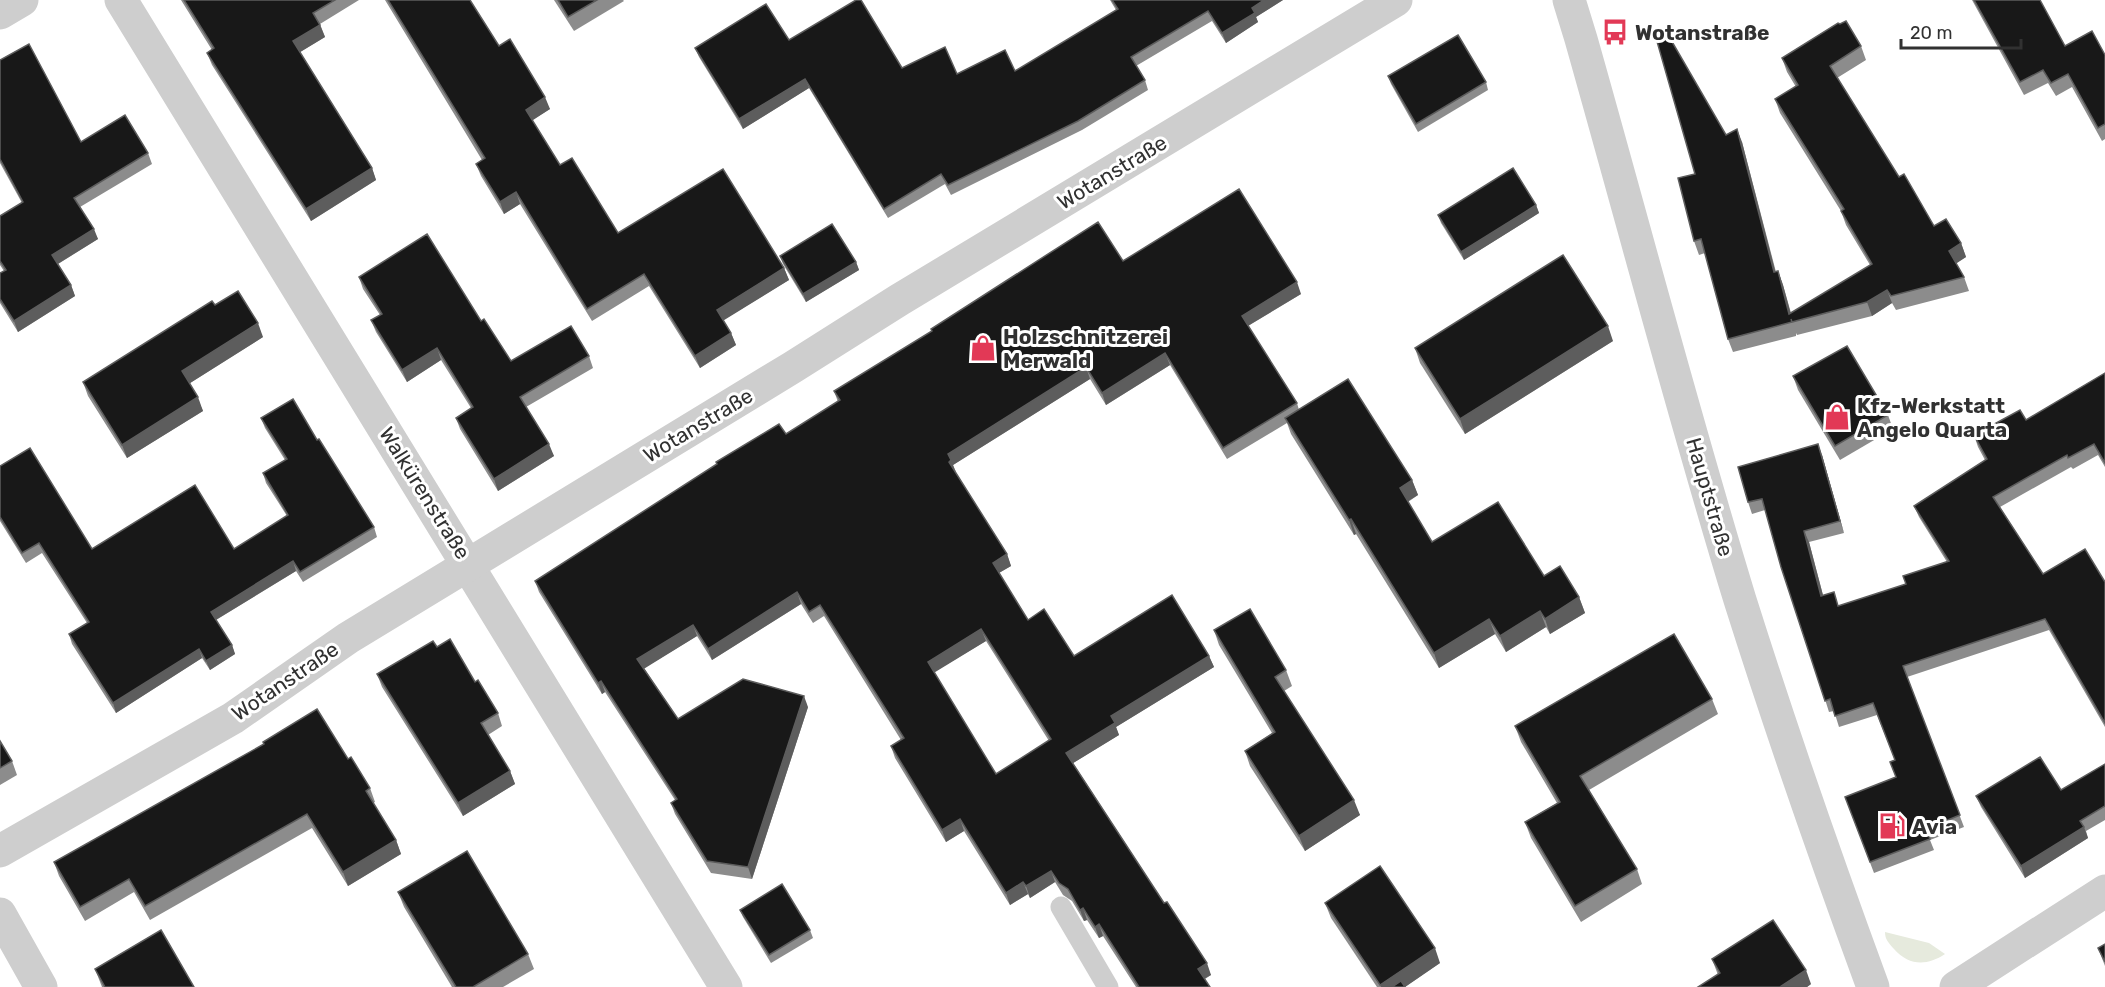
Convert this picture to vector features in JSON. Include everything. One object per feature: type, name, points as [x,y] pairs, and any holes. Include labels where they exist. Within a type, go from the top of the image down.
[{"type":"street","points":[[0,13],[22,0]]},
{"type":"street","name":"Walkürenstraße","points":[[121,0],[469,564],[726,987]]},
{"type":"street","name":"Wotanstraße","points":[[0,851],[233,717],[348,638],[899,300],[1396,0]]},
{"type":"street","name":"Hauptstraße","points":[[1569,0],[1740,600],[1796,771],[1873,987]]},
{"type":"street","points":[[1956,987],[2105,891]]},
{"type":"street","points":[[0,914],[41,987]]},
{"type":"lane","points":[[1061,907],[1107,987]]},
{"type":"shaded area","points":[[1885,932],[1929,943],[1945,954],[1925,962],[1906,959],[1894,949]]},
{"type":"building","points":[[184,0],[335,0],[313,13],[320,25],[293,41],[372,168],[306,209],[207,53],[214,48]]},
{"type":"building","points":[[388,0],[470,0],[499,46],[510,39],[545,97],[526,110],[560,165],[572,158],[618,233],[723,169],[784,268],[717,310],[731,333],[695,356],[644,274],[587,309],[516,192],[500,202],[476,164],[485,158]]},
{"type":"building","points":[[558,0],[597,0],[568,17]]},
{"type":"building","points":[[856,0],[861,0],[902,68],[945,47],[957,74],[1005,50],[1015,71],[1118,9],[1112,0],[1264,0],[1252,8],[1255,13],[1222,33],[1208,11],[1131,57],[1145,80],[1078,121],[948,185],[941,174],[884,209],[805,79],[739,119],[695,48],[766,4],[789,40]]},
{"type":"building","points":[[1974,0],[2040,0],[2065,46],[2092,31],[2105,55],[2105,124],[2098,128],[2068,74],[2051,83],[2043,70],[2020,82]]},
{"type":"building","points":[[1846,21],[1861,46],[1830,66],[1899,177],[1904,174],[1934,226],[1946,219],[1961,243],[1949,251],[1964,277],[1891,296],[1887,290],[1867,302],[1728,339],[1701,239],[1694,241],[1678,178],[1695,174],[1656,38],[1667,33],[1726,135],[1737,129],[1774,272],[1778,271],[1789,314],[1872,264],[1841,211],[1844,209],[1775,99],[1798,85],[1782,58],[1838,23]]},
{"type":"building","points":[[1458,35],[1486,82],[1416,124],[1388,76]]},
{"type":"building","points":[[29,44],[81,142],[125,115],[148,153],[74,198],[94,229],[52,255],[71,285],[14,321],[0,299],[0,273],[6,270],[0,261],[0,216],[23,202],[0,159],[0,60]]},
{"type":"building","points":[[1513,168],[1536,205],[1461,252],[1438,215]]},
{"type":"building","points":[[1239,189],[1297,282],[1242,316],[1297,403],[1223,448],[1165,353],[1102,393],[1086,367],[948,454],[951,460],[949,462],[1007,554],[993,563],[1028,620],[1044,609],[1074,656],[1172,595],[1209,656],[1111,716],[1115,723],[1066,753],[1164,903],[1167,902],[1207,963],[1198,969],[1210,987],[1139,987],[1099,924],[1095,927],[1083,908],[1080,910],[1068,889],[1059,883],[1051,871],[1026,886],[1023,882],[1006,893],[960,819],[942,830],[891,746],[904,738],[820,605],[809,612],[797,592],[708,649],[693,625],[637,659],[678,719],[743,679],[804,696],[748,867],[707,861],[671,803],[677,799],[601,681],[598,683],[535,581],[717,464],[716,462],[779,424],[786,434],[840,400],[834,391],[932,331],[931,329],[1098,222],[1123,261]],"holes":[[[981,629],[1051,739],[996,774],[928,662]]]},
{"type":"building","points":[[832,224],[856,262],[803,294],[780,256]]},
{"type":"building","points":[[427,234],[481,321],[484,319],[511,361],[571,326],[589,356],[520,397],[549,444],[494,479],[456,418],[473,407],[437,348],[402,370],[371,320],[382,314],[359,277]]},
{"type":"building","points":[[1563,255],[1608,326],[1460,419],[1415,348]]},
{"type":"building","points":[[238,291],[258,323],[182,371],[198,397],[122,445],[83,382],[212,301],[215,305]]},
{"type":"building","points":[[1847,346],[1888,415],[1835,446],[1793,376]]},
{"type":"building","points":[[2105,373],[2105,463],[2094,444],[2068,458],[2067,455],[1993,497],[2043,574],[2085,549],[2105,582],[2105,723],[2045,619],[1903,666],[1960,815],[1926,829],[1930,839],[1870,862],[1845,797],[1896,777],[1890,762],[1895,760],[1873,703],[1835,716],[1830,699],[1825,701],[1781,567],[1762,499],[1748,502],[1738,467],[1818,444],[1840,521],[1804,531],[1821,596],[1834,592],[1838,606],[1906,584],[1903,576],[1949,561],[1914,506],[1987,459],[1974,435],[2020,410],[2026,420]]},
{"type":"building","points":[[1348,379],[1412,480],[1400,488],[1432,542],[1498,502],[1544,576],[1560,566],[1579,597],[1545,619],[1540,611],[1500,636],[1489,619],[1434,653],[1285,418]]},
{"type":"building","points":[[293,399],[374,527],[300,572],[293,561],[211,612],[232,645],[206,661],[199,649],[113,703],[69,634],[89,622],[39,543],[22,553],[0,517],[0,466],[30,448],[92,549],[195,485],[234,549],[288,515],[263,473],[287,459],[261,418]]},
{"type":"building","points":[[1250,609],[1286,670],[1275,677],[1354,800],[1299,836],[1245,751],[1275,732],[1214,630]]},
{"type":"building","points":[[1674,634],[1712,699],[1580,776],[1637,869],[1575,906],[1525,822],[1560,802],[1515,726]]},
{"type":"building","points":[[450,639],[475,682],[478,680],[498,713],[481,723],[510,771],[458,803],[377,674],[433,641],[437,647]]},
{"type":"building","points":[[317,709],[348,759],[351,757],[370,788],[366,791],[396,840],[343,872],[307,814],[145,906],[129,879],[80,907],[54,862],[264,744],[263,742]]},
{"type":"building","points":[[0,741],[12,761],[0,768]]},
{"type":"building","points":[[2040,757],[2061,790],[2105,764],[2105,806],[2080,821],[2084,827],[2021,866],[1976,796]]},
{"type":"building","points":[[467,851],[528,954],[473,987],[456,987],[398,892]]},
{"type":"building","points":[[1380,866],[1435,948],[1380,985],[1325,903]]},
{"type":"building","points":[[782,884],[810,930],[769,955],[740,910]]},
{"type":"building","points":[[1773,920],[1806,970],[1780,987],[1698,987],[1720,973],[1712,959]]},
{"type":"building","points":[[161,930],[194,987],[105,987],[95,969]]},
{"type":"building","points":[[2105,944],[2105,962],[2098,948]]},
{"type":"building","points":[[1401,981],[1405,987],[1392,987]]},
{"type":"place","name":"Wotanstraße","points":[[1615,32]]},
{"type":"place","name":"Holzschnitzerei Merwald","points":[[983,348]]},
{"type":"place","name":"Kfz-Werkstatt Angelo Quarta","points":[[1837,417]]},
{"type":"place","name":"Avia","points":[[1892,826]]}]
